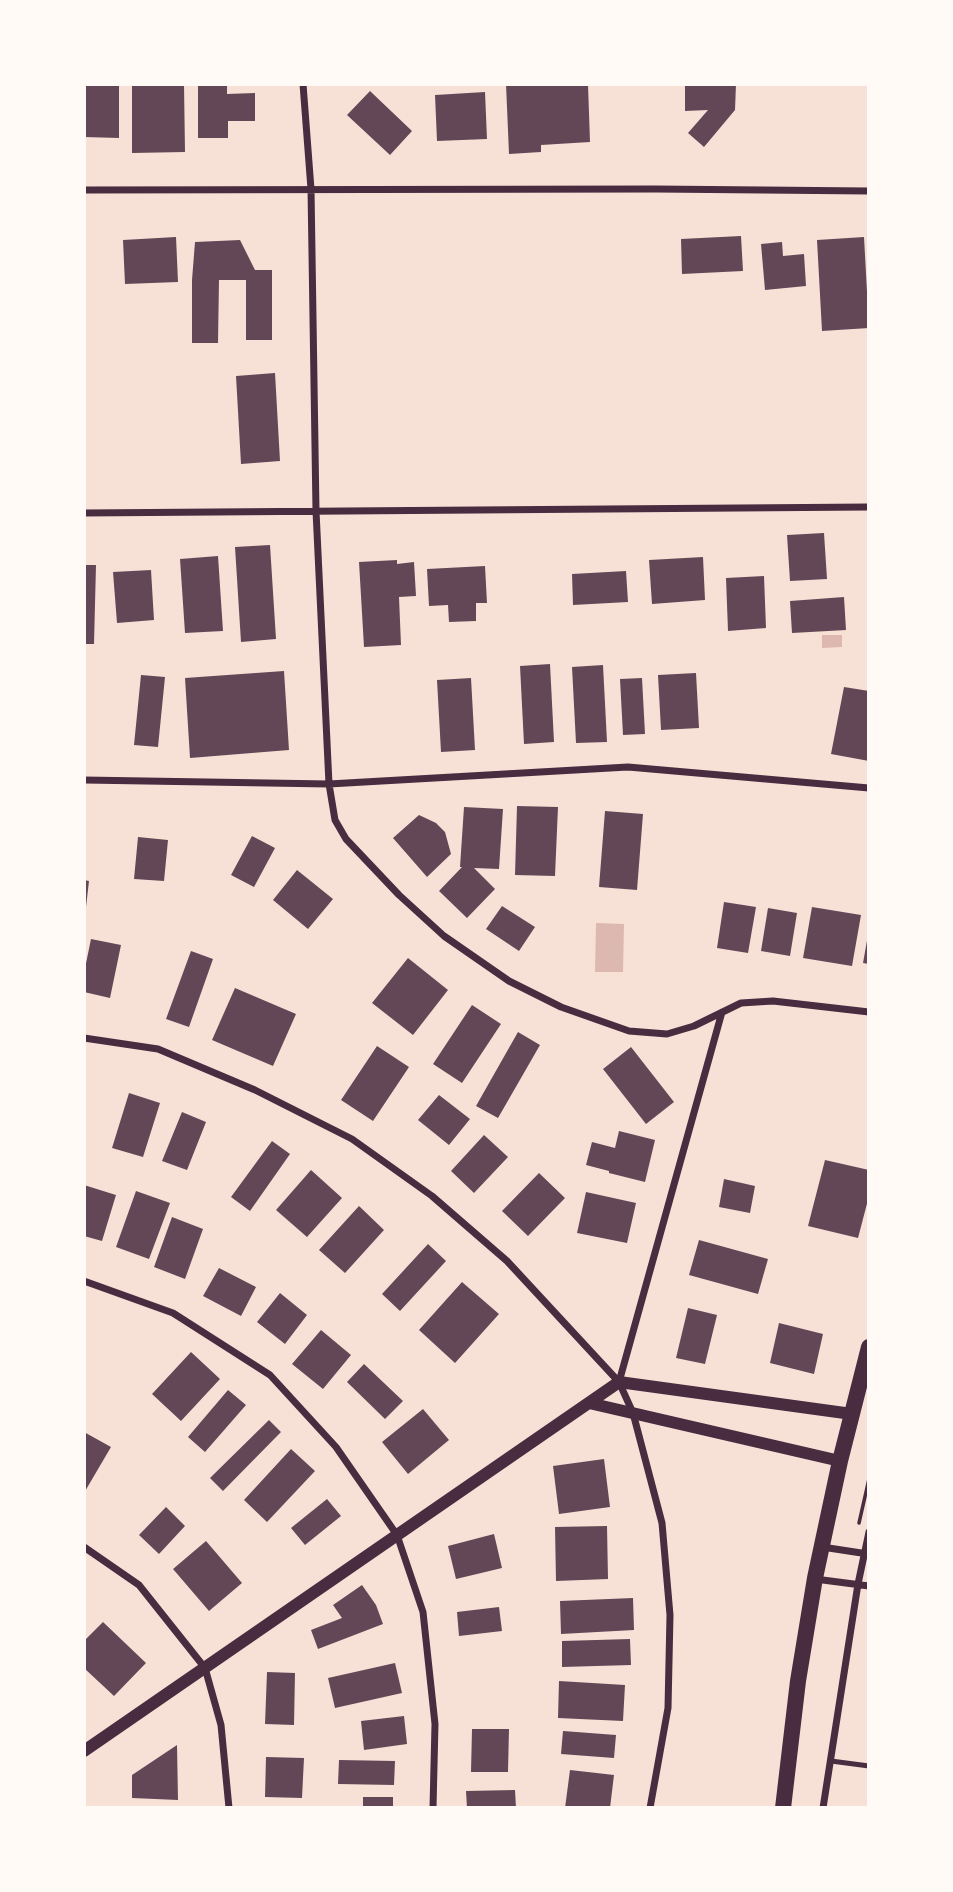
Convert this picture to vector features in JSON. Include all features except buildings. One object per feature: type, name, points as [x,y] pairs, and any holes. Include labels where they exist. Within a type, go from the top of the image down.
[{"type":"main road","points":[[783,1808],[798,1681],[815,1578],[840,1461],[869,1347]]},
{"type":"street","points":[[303,84],[311,189],[316,511],[329,784],[335,820],[346,839],[399,895],[444,936],[509,981],[561,1007],[629,1031],[667,1034],[694,1026],[741,1003],[773,1001],[869,1012]]},
{"type":"street","points":[[84,190],[869,191]]},
{"type":"street","points":[[84,513],[869,507]]},
{"type":"street","points":[[84,780],[329,784],[628,767],[869,788]]},
{"type":"street","points":[[84,1751],[619,1382],[722,1012]]},
{"type":"street","points":[[84,1038],[158,1049],[254,1090],[352,1139],[432,1196],[507,1261],[619,1382],[633,1413],[662,1523],[670,1615],[668,1708],[650,1808]]},
{"type":"street","points":[[84,1281],[173,1313],[270,1375],[336,1447],[397,1535],[423,1612],[435,1724],[433,1808]]},
{"type":"street","points":[[619,1382],[852,1414]]},
{"type":"street","points":[[589,1403],[840,1461]]},
{"type":"street","points":[[823,1808],[858,1584],[867,1554],[869,1532]]},
{"type":"street","points":[[822,1547],[867,1554]]},
{"type":"street","points":[[84,1548],[139,1585],[205,1668],[221,1725],[229,1808]]},
{"type":"street","points":[[815,1578],[869,1586]]},
{"type":"lane","points":[[831,1761],[869,1766]]},
{"type":"shaded area","points":[[822,635],[842,635],[842,647],[822,648]]},
{"type":"shaded area","points":[[596,923],[624,924],[623,972],[595,972]]}]
